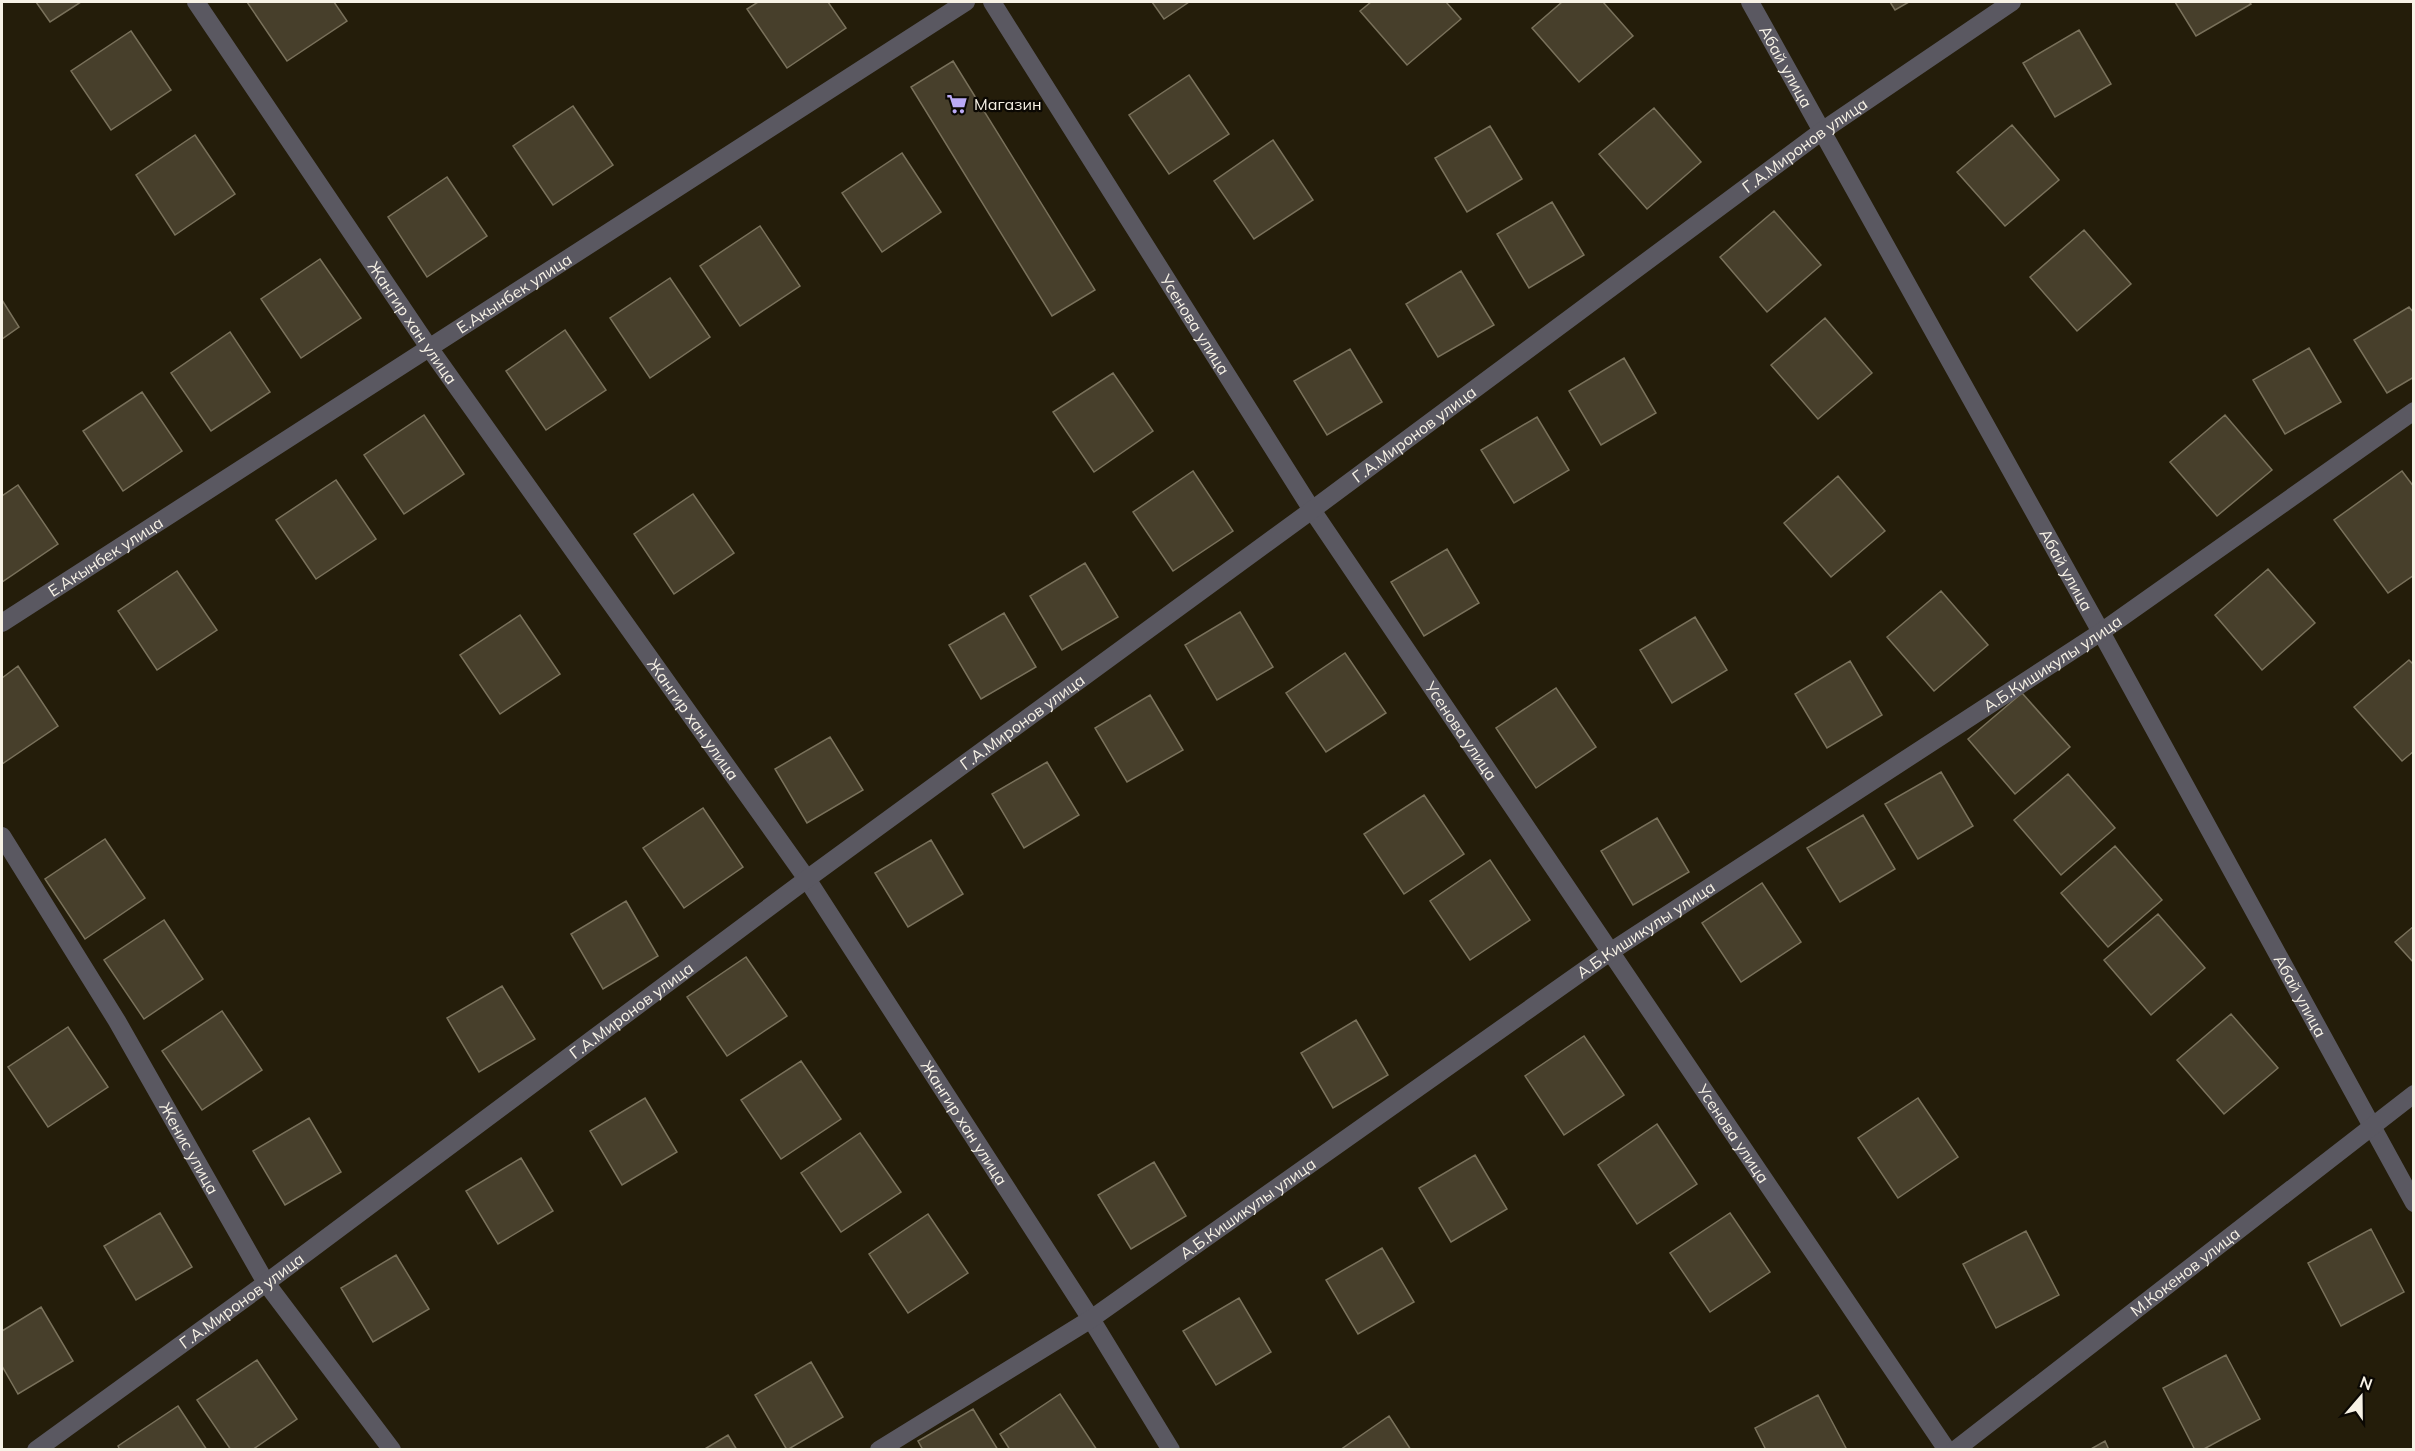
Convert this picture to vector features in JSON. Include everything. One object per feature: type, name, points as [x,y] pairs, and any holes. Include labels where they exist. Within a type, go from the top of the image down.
[{"type":"street","name":"Жангир хан улица","points":[[196,2],[430,349],[807,879],[1091,1319],[1171,1449]]},
{"type":"street","name":"Е.Акынбек улица","points":[[2,623],[966,2]]},
{"type":"street","name":"Усенова улица","points":[[992,2],[1312,510],[1947,1449]]},
{"type":"street","name":"Абай улица","points":[[1750,2],[2101,632],[2414,1203]]},
{"type":"street","name":"Г.А.Миронов улица","points":[[36,1449],[266,1283],[807,879],[1312,510],[1822,131],[2012,2]]},
{"type":"street","name":"А.Б.Кишикулы улица","points":[[879,1449],[1091,1319],[1610,952],[2101,632],[2414,411]]},
{"type":"street","name":"Женис улица","points":[[2,836],[117,1021],[266,1283],[392,1449]]},
{"type":"street","name":"М.Кокенов улица","points":[[1955,1449],[2414,1094]]},
{"type":"building","points":[[36,2],[81,2],[50,22]]},
{"type":"building","points":[[247,2],[334,2],[347,21],[287,61]]},
{"type":"building","points":[[758,2],[828,2],[846,28],[787,68],[747,9]]},
{"type":"building","points":[[1152,2],[1189,2],[1164,19]]},
{"type":"building","points":[[1371,2],[1446,2],[1461,19],[1407,65],[1360,11]]},
{"type":"building","points":[[1562,2],[1603,2],[1633,36],[1579,82],[1532,28]]},
{"type":"building","points":[[1890,2],[1909,2],[1895,10]]},
{"type":"building","points":[[2175,2],[2249,2],[2251,4],[2196,36]]},
{"type":"building","points":[[2079,30],[2111,84],[2055,117],[2023,63]]},
{"type":"building","points":[[131,31],[171,90],[111,130],[71,71]]},
{"type":"building","points":[[953,61],[1095,290],[1052,316],[911,87]]},
{"type":"building","points":[[1189,75],[1229,134],[1169,174],[1129,115]]},
{"type":"building","points":[[573,106],[613,165],[553,205],[513,146]]},
{"type":"building","points":[[1654,108],[1701,162],[1647,209],[1599,154]]},
{"type":"building","points":[[2012,125],[2059,180],[2005,226],[1957,172]]},
{"type":"building","points":[[1490,126],[1522,179],[1467,212],[1435,158]]},
{"type":"building","points":[[195,135],[235,194],[175,235],[136,175]]},
{"type":"building","points":[[1273,140],[1313,200],[1254,239],[1214,181]]},
{"type":"building","points":[[902,153],[941,212],[882,252],[842,193]]},
{"type":"building","points":[[447,177],[487,236],[427,277],[388,217]]},
{"type":"building","points":[[1552,202],[1584,255],[1529,288],[1497,234]]},
{"type":"building","points":[[1774,211],[1821,265],[1767,312],[1720,257]]},
{"type":"building","points":[[760,226],[800,286],[740,326],[700,266]]},
{"type":"building","points":[[2084,230],[2131,284],[2077,331],[2030,277]]},
{"type":"building","points":[[320,259],[361,318],[301,358],[261,299]]},
{"type":"building","points":[[1461,271],[1494,325],[1438,357],[1406,304]]},
{"type":"building","points":[[670,278],[710,337],[650,378],[610,318]]},
{"type":"building","points":[[2,300],[19,327],[2,339]]},
{"type":"building","points":[[2409,307],[2414,313],[2414,377],[2387,393],[2354,340]]},
{"type":"building","points":[[1825,318],[1872,373],[1818,419],[1771,365]]},
{"type":"building","points":[[565,330],[606,390],[546,430],[506,371]]},
{"type":"building","points":[[230,332],[270,392],[211,431],[171,373]]},
{"type":"building","points":[[2309,348],[2341,402],[2285,434],[2253,380]]},
{"type":"building","points":[[1350,349],[1382,402],[1327,435],[1294,381]]},
{"type":"building","points":[[1624,358],[1656,413],[1601,445],[1569,391]]},
{"type":"building","points":[[1113,373],[1153,431],[1094,472],[1053,412]]},
{"type":"building","points":[[142,392],[182,451],[123,491],[83,431]]},
{"type":"building","points":[[424,415],[464,474],[404,514],[364,455]]},
{"type":"building","points":[[2225,415],[2272,470],[2217,516],[2170,462]]},
{"type":"building","points":[[1537,417],[1569,470],[1514,503],[1481,450]]},
{"type":"building","points":[[1193,471],[1233,531],[1173,571],[1133,512]]},
{"type":"building","points":[[2402,471],[2414,487],[2414,575],[2388,593],[2334,520]]},
{"type":"building","points":[[1838,476],[1885,531],[1831,577],[1784,523]]},
{"type":"building","points":[[336,480],[376,539],[316,579],[276,520]]},
{"type":"building","points":[[18,485],[58,544],[2,582],[2,496]]},
{"type":"building","points":[[693,494],[734,553],[674,594],[634,534]]},
{"type":"building","points":[[1447,549],[1479,603],[1424,636],[1391,582]]},
{"type":"building","points":[[1085,563],[1118,617],[1062,650],[1030,596]]},
{"type":"building","points":[[2268,569],[2315,623],[2262,670],[2215,615]]},
{"type":"building","points":[[177,571],[217,630],[157,670],[118,611]]},
{"type":"building","points":[[1941,591],[1988,645],[1934,691],[1887,637]]},
{"type":"building","points":[[1240,612],[1273,667],[1217,700],[1185,645]]},
{"type":"building","points":[[1004,613],[1036,667],[981,699],[949,645]]},
{"type":"building","points":[[520,615],[560,674],[500,714],[460,655]]},
{"type":"building","points":[[1695,617],[1727,670],[1672,703],[1640,650]]},
{"type":"building","points":[[1345,653],[1386,713],[1326,752],[1286,693]]},
{"type":"building","points":[[2409,660],[2414,665],[2414,751],[2402,761],[2354,707]]},
{"type":"building","points":[[1850,661],[1882,715],[1827,748],[1795,694]]},
{"type":"building","points":[[18,666],[58,726],[2,764],[2,678]]},
{"type":"building","points":[[1556,688],[1596,747],[1536,788],[1496,728]]},
{"type":"building","points":[[2022,693],[2070,747],[2015,794],[1968,739]]},
{"type":"building","points":[[1150,695],[1183,750],[1127,782],[1095,728]]},
{"type":"building","points":[[830,737],[863,790],[807,823],[775,769]]},
{"type":"building","points":[[1047,762],[1079,815],[1024,848],[992,794]]},
{"type":"building","points":[[1941,772],[1973,826],[1918,859],[1885,804]]},
{"type":"building","points":[[2068,774],[2115,828],[2061,875],[2014,820]]},
{"type":"building","points":[[1424,795],[1464,854],[1404,894],[1364,834]]},
{"type":"building","points":[[703,808],[743,867],[684,908],[643,848]]},
{"type":"building","points":[[1863,815],[1895,869],[1840,902],[1807,848]]},
{"type":"building","points":[[1657,818],[1689,872],[1633,905],[1601,851]]},
{"type":"building","points":[[105,839],[145,898],[85,939],[45,879]]},
{"type":"building","points":[[931,840],[963,894],[908,927],[875,873]]},
{"type":"building","points":[[2115,846],[2162,900],[2108,947],[2061,893]]},
{"type":"building","points":[[1490,860],[1530,920],[1470,960],[1430,901]]},
{"type":"building","points":[[1762,883],[1801,942],[1741,982],[1702,923]]},
{"type":"building","points":[[626,901],[658,956],[603,989],[571,934]]},
{"type":"building","points":[[2158,914],[2205,968],[2151,1015],[2104,960]]},
{"type":"building","points":[[164,920],[203,979],[144,1019],[104,960]]},
{"type":"building","points":[[2414,926],[2414,963],[2395,942]]},
{"type":"building","points":[[746,957],[787,1016],[727,1056],[687,997]]},
{"type":"building","points":[[502,986],[535,1039],[479,1072],[447,1018]]},
{"type":"building","points":[[222,1011],[262,1070],[202,1110],[162,1051]]},
{"type":"building","points":[[2231,1014],[2278,1068],[2224,1114],[2177,1060]]},
{"type":"building","points":[[1356,1020],[1388,1075],[1333,1108],[1301,1053]]},
{"type":"building","points":[[68,1027],[108,1087],[48,1127],[8,1067]]},
{"type":"building","points":[[1584,1036],[1624,1095],[1564,1135],[1525,1076]]},
{"type":"building","points":[[801,1061],[841,1119],[781,1159],[741,1100]]},
{"type":"building","points":[[645,1098],[677,1152],[622,1185],[590,1131]]},
{"type":"building","points":[[1918,1098],[1958,1157],[1898,1198],[1858,1138]]},
{"type":"building","points":[[309,1118],[341,1172],[285,1205],[253,1151]]},
{"type":"building","points":[[1657,1124],[1697,1184],[1637,1224],[1598,1165]]},
{"type":"building","points":[[860,1133],[901,1192],[841,1232],[801,1173]]},
{"type":"building","points":[[1475,1155],[1507,1209],[1451,1242],[1419,1188]]},
{"type":"building","points":[[521,1158],[553,1211],[498,1244],[466,1191]]},
{"type":"building","points":[[1154,1162],[1186,1216],[1131,1249],[1098,1195]]},
{"type":"building","points":[[160,1213],[192,1267],[136,1300],[104,1246]]},
{"type":"building","points":[[1730,1213],[1770,1272],[1710,1312],[1670,1253]]},
{"type":"building","points":[[928,1214],[968,1273],[908,1313],[869,1254]]},
{"type":"building","points":[[2371,1229],[2404,1292],[2341,1326],[2308,1263]]},
{"type":"building","points":[[2026,1231],[2059,1295],[1996,1328],[1963,1264]]},
{"type":"building","points":[[1382,1248],[1414,1302],[1358,1334],[1326,1280]]},
{"type":"building","points":[[396,1255],[429,1309],[373,1342],[341,1288]]},
{"type":"building","points":[[1239,1298],[1271,1352],[1216,1385],[1183,1331]]},
{"type":"building","points":[[41,1307],[73,1361],[18,1394],[2,1366],[2,1331]]},
{"type":"building","points":[[2226,1355],[2260,1419],[2202,1450],[2195,1450],[2163,1388]]},
{"type":"building","points":[[257,1360],[297,1419],[252,1450],[231,1450],[197,1400]]},
{"type":"building","points":[[811,1362],[843,1417],[787,1450],[755,1395]]},
{"type":"building","points":[[1060,1394],[1097,1450],[1010,1450],[1000,1434]]},
{"type":"building","points":[[1818,1395],[1847,1450],[1766,1450],[1755,1428]]},
{"type":"building","points":[[178,1406],[207,1450],[120,1450],[118,1446]]},
{"type":"building","points":[[973,1409],[998,1450],[923,1450],[918,1441]]},
{"type":"building","points":[[1389,1416],[1411,1450],[1340,1450]]},
{"type":"building","points":[[728,1435],[737,1450],[703,1450]]},
{"type":"building","points":[[2105,1441],[2109,1450],[2089,1450]]},
{"type":"place","name":"Магазин","points":[[957,104]]}]
